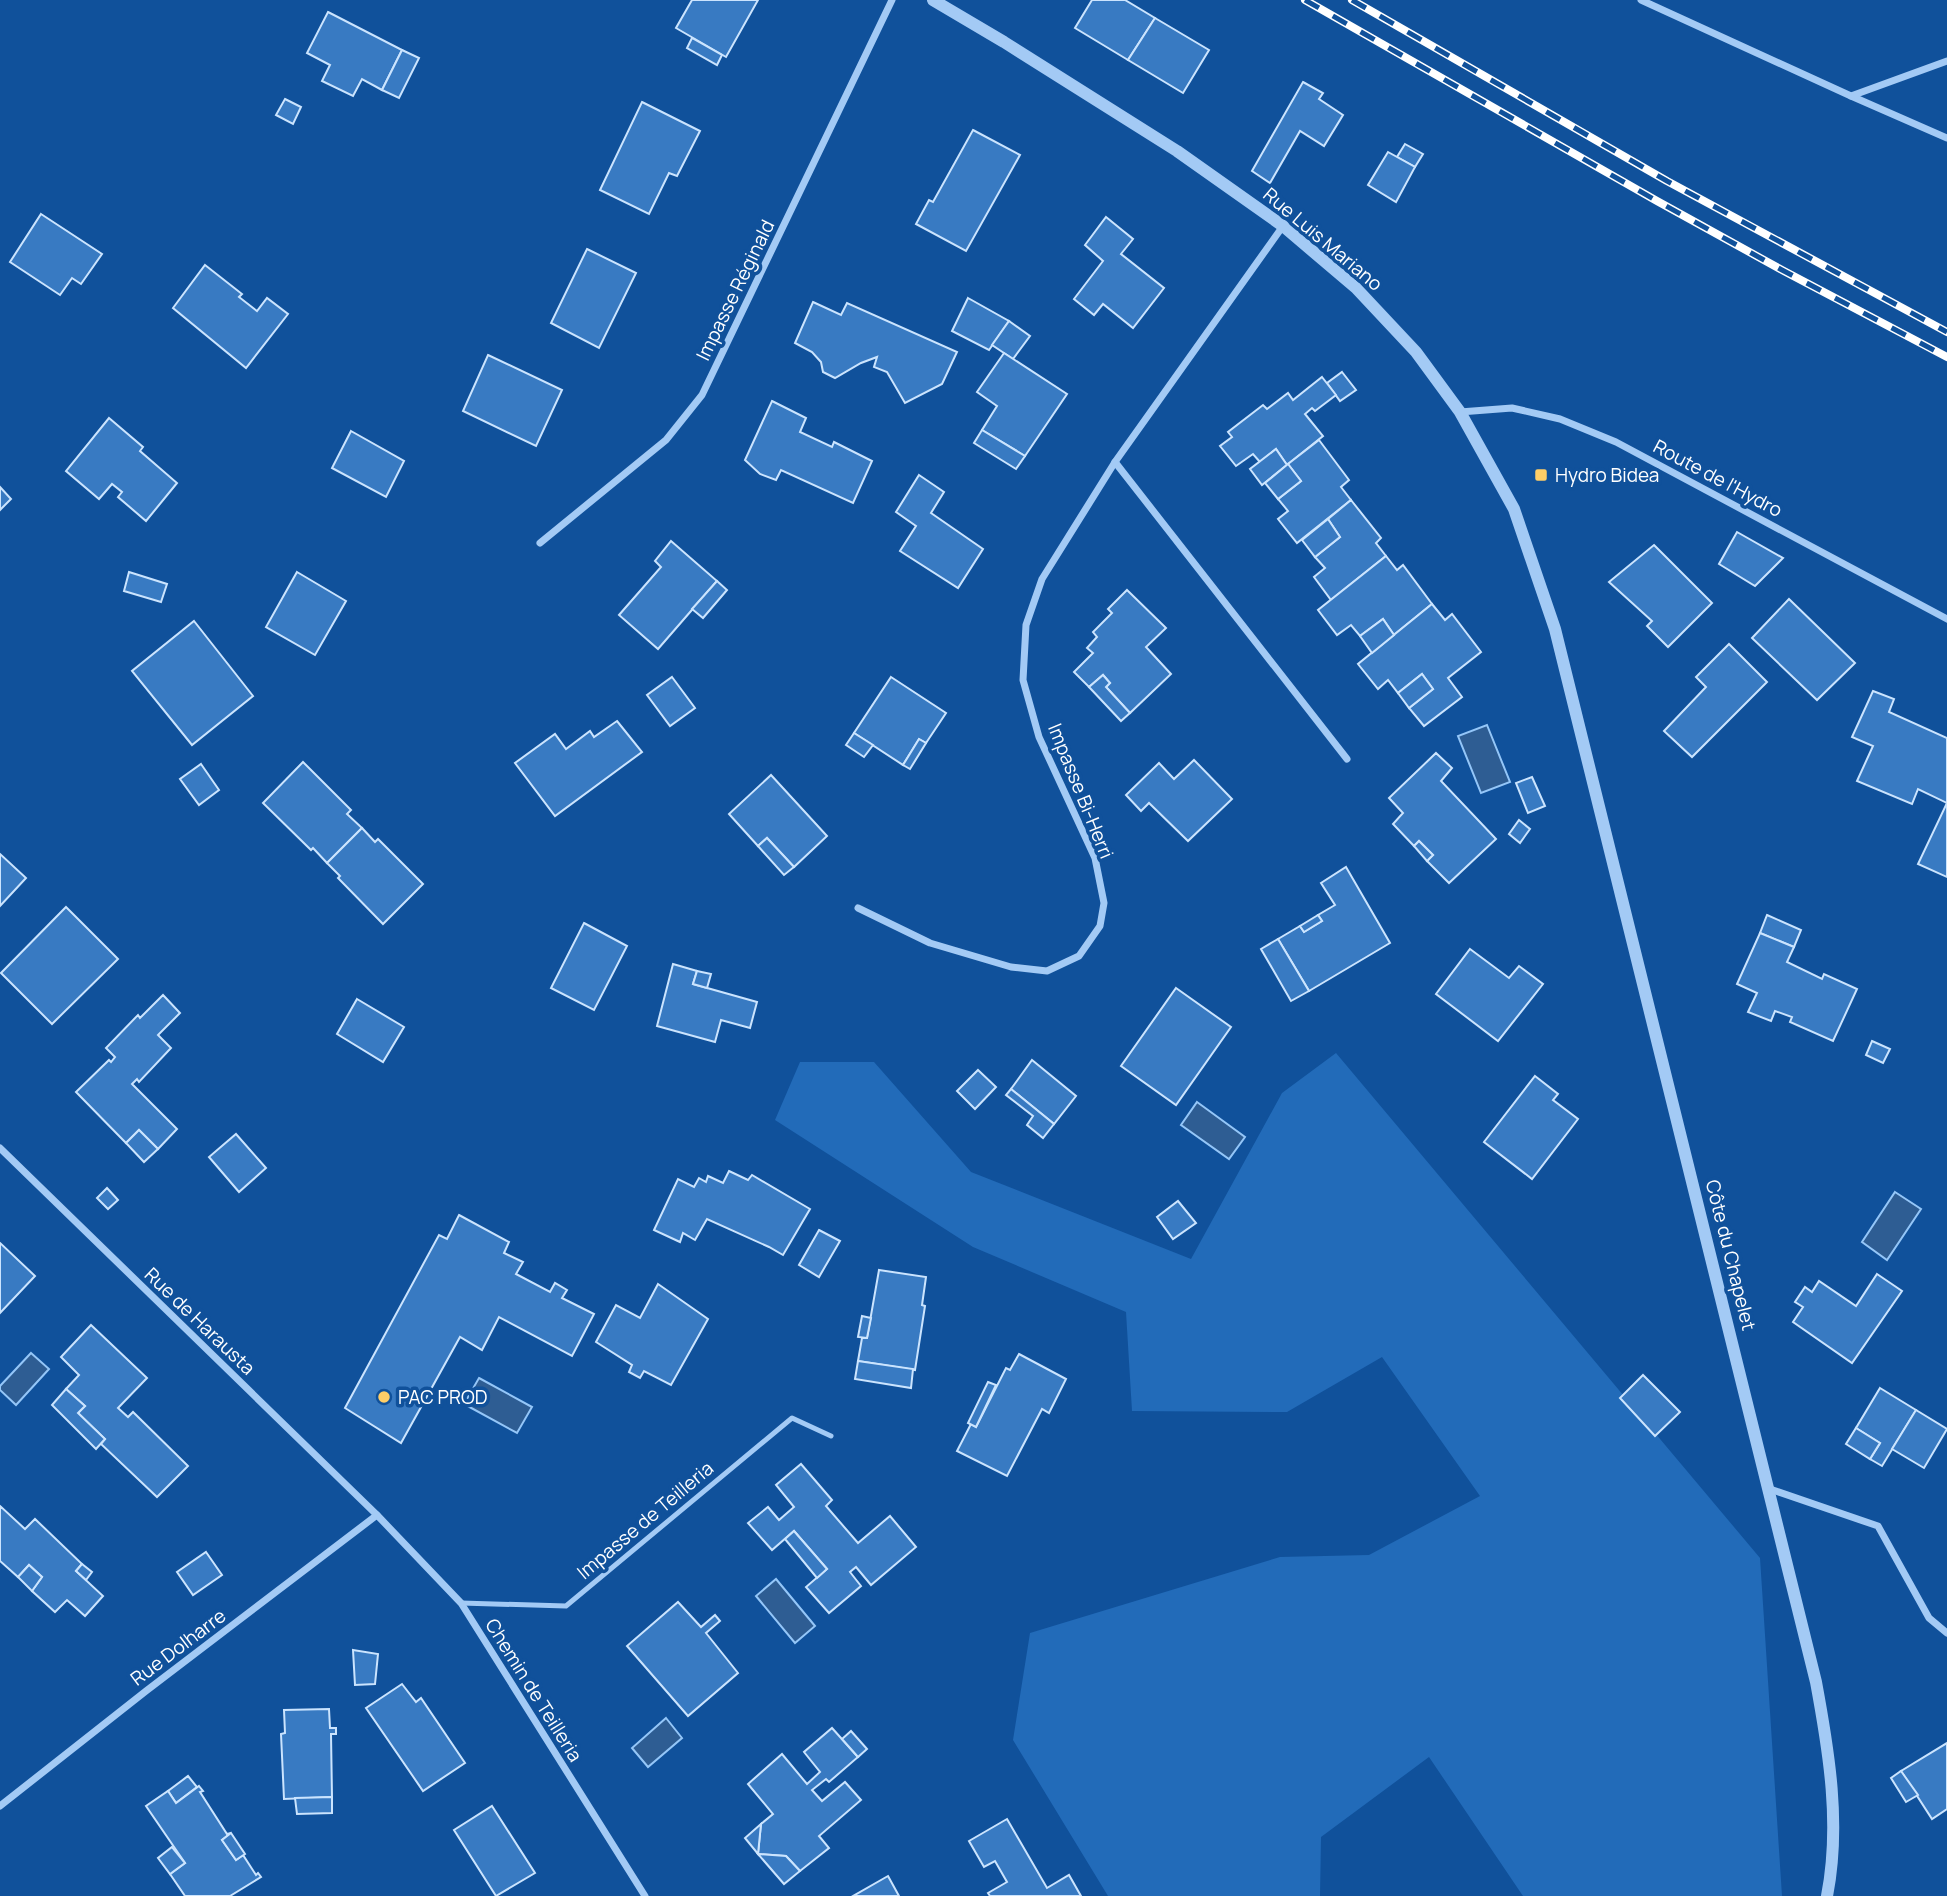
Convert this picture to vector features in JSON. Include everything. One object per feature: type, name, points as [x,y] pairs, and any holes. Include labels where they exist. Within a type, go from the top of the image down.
[{"type":"street","name":"Impasse Réginald","points":[[540,543],[666,440],[702,395],[892,0]]},
{"type":"street","name":"Rue Luis Mariano","points":[[933,0],[1177,151],[1283,226],[1364,297],[1416,352],[1460,412],[1514,509],[1555,629]]},
{"type":"street","points":[[1641,0],[1947,138]]},
{"type":"street","points":[[1851,96],[1947,61]]},
{"type":"street","name":"Impasse Bi-Herri","points":[[858,908],[930,943],[1011,967],[1047,971],[1079,956],[1100,926],[1104,903],[1095,858],[1040,737],[1023,680],[1026,625],[1042,579],[1115,462],[1283,226]]},
{"type":"street","name":"Route de l'Hydro","points":[[1460,412],[1512,408],[1560,419],[1616,442],[1947,620]]},
{"type":"street","points":[[1115,462],[1347,759]]},
{"type":"street","name":"Côte du Chapelet","points":[[1555,629],[1816,1682],[1829,1753],[1833,1821],[1827,1896]]},
{"type":"street","name":"Rue de Harausta","points":[[0,1149],[377,1515]]},
{"type":"street","points":[[1770,1489],[1878,1525],[1929,1618],[1947,1633]]},
{"type":"street","name":"Chemin de Teilleria","points":[[377,1515],[461,1603],[645,1896]]},
{"type":"street","name":"Rue Dolharre","points":[[0,1806],[377,1515]]},
{"type":"lane","name":"Impasse de Teilleria","points":[[461,1603],[566,1606],[792,1418],[831,1436]]},
{"type":"shaded area","points":[[1487,725],[1510,782],[1481,793],[1458,736]]},
{"type":"shaded area","points":[[1336,1053],[1760,1558],[1782,1896],[1523,1896],[1429,1757],[1321,1837],[1320,1896],[1108,1896],[1013,1740],[1030,1633],[1280,1557],[1369,1555],[1480,1496],[1382,1357],[1287,1412],[1132,1411],[1126,1312],[973,1247],[775,1120],[800,1062],[874,1062],[971,1172],[1191,1259],[1282,1093]]},
{"type":"shaded area","points":[[1197,1102],[1245,1137],[1229,1159],[1181,1125]]},
{"type":"shaded area","points":[[1895,1192],[1921,1209],[1887,1260],[1862,1242]]},
{"type":"shaded area","points":[[31,1353],[49,1369],[16,1405],[0,1390],[0,1386]]},
{"type":"shaded area","points":[[479,1378],[532,1407],[517,1433],[464,1404]]},
{"type":"shaded area","points":[[776,1579],[815,1626],[795,1643],[756,1596]]},
{"type":"shaded area","points":[[666,1718],[682,1738],[648,1767],[632,1748]]},
{"type":"building","points":[[692,0],[758,0],[726,57],[676,28]]},
{"type":"building","points":[[1092,0],[1125,0],[1155,18],[1128,60],[1075,28]]},
{"type":"building","points":[[328,12],[402,50],[382,90],[362,79],[353,96],[322,81],[330,65],[307,53]]},
{"type":"building","points":[[1155,18],[1209,50],[1183,93],[1128,60]]},
{"type":"building","points":[[692,38],[722,55],[717,65],[687,48]]},
{"type":"building","points":[[402,50],[419,58],[399,98],[382,90]]},
{"type":"building","points":[[1303,82],[1323,93],[1319,99],[1343,115],[1324,146],[1300,131],[1270,183],[1252,171]]},
{"type":"building","points":[[285,99],[301,107],[293,124],[276,115]]},
{"type":"building","points":[[642,102],[700,131],[677,176],[669,173],[649,214],[600,190]]},
{"type":"building","points":[[973,130],[1020,155],[966,251],[916,224],[929,200],[933,202]]},
{"type":"building","points":[[1405,144],[1423,154],[1415,167],[1397,157]]},
{"type":"building","points":[[1388,152],[1415,167],[1396,202],[1368,185]]},
{"type":"building","points":[[41,214],[102,254],[81,284],[72,278],[60,295],[10,262]]},
{"type":"building","points":[[1106,217],[1133,239],[1121,254],[1164,288],[1133,328],[1103,304],[1094,315],[1074,299],[1103,261],[1085,245]]},
{"type":"building","points":[[587,249],[636,273],[599,348],[551,323]]},
{"type":"building","points":[[205,265],[242,294],[239,297],[257,311],[267,298],[288,314],[246,368],[173,308]]},
{"type":"building","points":[[968,298],[1009,321],[989,350],[952,331]]},
{"type":"building","points":[[813,302],[841,315],[847,303],[957,352],[942,384],[905,403],[887,372],[874,367],[877,357],[835,378],[823,372],[821,362],[812,352],[795,343]]},
{"type":"building","points":[[1009,321],[1030,336],[1013,359],[992,345]]},
{"type":"building","points":[[1004,353],[1067,394],[1025,456],[982,430],[997,406],[977,392]]},
{"type":"building","points":[[488,355],[562,390],[536,446],[463,411]]},
{"type":"building","points":[[1342,372],[1356,390],[1340,401],[1327,383]]},
{"type":"building","points":[[1322,377],[1336,395],[1315,411],[1312,408],[1305,414],[1323,436],[1287,465],[1276,449],[1260,462],[1253,454],[1236,466],[1220,446],[1232,437],[1228,432],[1263,405],[1267,409],[1288,393],[1293,400]]},
{"type":"building","points":[[772,401],[806,418],[800,432],[832,447],[834,442],[872,461],[853,503],[781,470],[776,480],[760,474],[745,460]]},
{"type":"building","points":[[109,418],[143,447],[140,451],[177,483],[146,521],[118,497],[122,492],[112,484],[99,499],[66,471]]},
{"type":"building","points":[[982,430],[1025,456],[1016,469],[974,443]]},
{"type":"building","points":[[351,431],[404,461],[386,497],[332,468]]},
{"type":"building","points":[[1319,440],[1349,480],[1341,487],[1351,500],[1297,543],[1278,519],[1288,511],[1278,499],[1301,481],[1288,464]]},
{"type":"building","points":[[1276,449],[1287,465],[1262,485],[1250,469]]},
{"type":"building","points":[[1288,464],[1301,481],[1278,499],[1265,483]]},
{"type":"building","points":[[919,475],[944,492],[931,513],[983,549],[958,588],[900,551],[916,526],[896,512]]},
{"type":"building","points":[[0,487],[11,499],[0,510]]},
{"type":"building","points":[[1351,500],[1381,538],[1376,543],[1386,556],[1331,600],[1314,577],[1325,568],[1315,557],[1340,537],[1328,519]]},
{"type":"building","points":[[1328,519],[1340,537],[1315,557],[1302,540]]},
{"type":"building","points":[[1737,532],[1783,558],[1755,586],[1719,564]]},
{"type":"building","points":[[671,541],[717,581],[658,649],[619,615],[661,567],[655,561]]},
{"type":"building","points":[[1654,545],[1712,603],[1668,647],[1647,626],[1652,621],[1609,582]]},
{"type":"building","points":[[1386,556],[1397,570],[1403,565],[1432,604],[1394,635],[1383,619],[1360,636],[1351,625],[1337,635],[1318,610]]},
{"type":"building","points":[[129,572],[167,584],[161,602],[124,591]]},
{"type":"building","points":[[297,572],[346,601],[315,655],[266,627]]},
{"type":"building","points":[[717,581],[727,590],[703,618],[692,609]]},
{"type":"building","points":[[1127,590],[1166,628],[1146,647],[1171,674],[1130,713],[1106,687],[1110,683],[1103,675],[1089,687],[1074,672],[1093,653],[1087,648],[1097,637],[1093,632],[1112,613],[1108,609]]},
{"type":"building","points":[[1789,599],[1855,663],[1817,700],[1752,638]]},
{"type":"building","points":[[1432,604],[1445,620],[1452,614],[1481,652],[1448,678],[1462,697],[1424,726],[1409,708],[1433,689],[1422,674],[1398,693],[1388,680],[1378,689],[1358,664]]},
{"type":"building","points":[[1383,619],[1394,635],[1372,653],[1360,636]]},
{"type":"building","points":[[194,621],[253,696],[192,745],[132,671]]},
{"type":"building","points":[[1729,644],[1767,682],[1692,757],[1664,731],[1706,687],[1696,677]]},
{"type":"building","points":[[1422,674],[1433,689],[1409,708],[1398,693]]},
{"type":"building","points":[[1103,675],[1110,683],[1106,687],[1130,713],[1121,721],[1089,687]]},
{"type":"building","points":[[672,677],[695,708],[670,726],[647,695]]},
{"type":"building","points":[[891,677],[946,713],[926,743],[919,739],[903,765],[854,733]]},
{"type":"building","points":[[1873,691],[1894,699],[1889,712],[1947,738],[1947,803],[1918,789],[1912,804],[1857,781],[1873,746],[1852,737]]},
{"type":"building","points":[[617,721],[642,752],[555,816],[515,763],[555,734],[566,749],[590,731],[594,737]]},
{"type":"building","points":[[854,733],[873,745],[864,757],[846,745]]},
{"type":"building","points":[[919,739],[926,743],[910,769],[903,765]]},
{"type":"building","points":[[1436,753],[1452,768],[1441,781],[1496,839],[1449,883],[1427,861],[1433,855],[1419,841],[1414,846],[1393,824],[1403,813],[1389,798]]},
{"type":"building","points":[[1194,760],[1232,799],[1188,841],[1149,803],[1141,811],[1126,795],[1159,763],[1174,779]]},
{"type":"building","points":[[303,762],[351,810],[347,814],[362,828],[327,863],[263,803]]},
{"type":"building","points":[[201,764],[219,790],[199,805],[180,779]]},
{"type":"building","points":[[771,775],[827,836],[794,867],[767,838],[758,846],[729,814]]},
{"type":"building","points":[[1532,777],[1545,806],[1528,813],[1516,783]]},
{"type":"building","points":[[1947,803],[1947,877],[1918,864]]},
{"type":"building","points":[[1519,820],[1530,829],[1520,843],[1509,834]]},
{"type":"building","points":[[362,828],[375,842],[378,839],[423,884],[383,924],[327,863]]},
{"type":"building","points":[[767,838],[794,867],[784,875],[758,846]]},
{"type":"building","points":[[1419,841],[1433,855],[1427,861],[1414,846]]},
{"type":"building","points":[[0,854],[26,878],[0,906]]},
{"type":"building","points":[[1346,867],[1390,943],[1309,991],[1278,939],[1300,926],[1304,932],[1322,921],[1318,915],[1335,905],[1321,883]]},
{"type":"building","points":[[66,907],[118,959],[52,1024],[1,973]]},
{"type":"building","points":[[1318,915],[1322,921],[1304,932],[1300,926]]},
{"type":"building","points":[[1767,915],[1801,930],[1794,947],[1760,933]]},
{"type":"building","points":[[584,923],[627,946],[594,1010],[551,988]]},
{"type":"building","points":[[1760,933],[1794,947],[1787,962],[1822,979],[1824,974],[1857,989],[1833,1041],[1790,1022],[1792,1017],[1775,1011],[1771,1021],[1748,1012],[1757,993],[1737,984]]},
{"type":"building","points":[[1278,939],[1309,991],[1291,1001],[1261,949]]},
{"type":"building","points":[[1470,949],[1509,978],[1519,966],[1543,984],[1498,1041],[1436,994]]},
{"type":"building","points":[[673,964],[697,971],[693,984],[757,1002],[750,1028],[721,1020],[715,1042],[657,1026]]},
{"type":"building","points":[[697,971],[711,974],[707,988],[693,984]]},
{"type":"building","points":[[1176,988],[1231,1027],[1176,1105],[1121,1066]]},
{"type":"building","points":[[163,995],[180,1013],[158,1035],[171,1048],[139,1082],[137,1079],[132,1084],[177,1129],[158,1149],[139,1130],[126,1143],[76,1092],[115,1057],[106,1048],[138,1015],[140,1018]]},
{"type":"building","points":[[357,999],[404,1027],[383,1062],[337,1034]]},
{"type":"building","points":[[1872,1041],[1890,1049],[1883,1063],[1866,1055]]},
{"type":"building","points":[[1032,1060],[1076,1096],[1054,1124],[1011,1089]]},
{"type":"building","points":[[978,1070],[996,1087],[975,1109],[957,1091]]},
{"type":"building","points":[[1535,1076],[1558,1094],[1553,1100],[1578,1119],[1532,1179],[1484,1142]]},
{"type":"building","points":[[1011,1089],[1054,1124],[1043,1138],[1027,1125],[1033,1116],[1006,1095]]},
{"type":"building","points":[[139,1130],[158,1149],[144,1162],[126,1143]]},
{"type":"building","points":[[236,1134],[266,1168],[239,1192],[209,1157]]},
{"type":"building","points":[[729,1171],[748,1180],[752,1175],[810,1209],[783,1255],[707,1219],[695,1240],[683,1233],[680,1242],[654,1230],[678,1179],[694,1187],[699,1178],[706,1182],[708,1176],[723,1183]]},
{"type":"building","points":[[107,1188],[118,1200],[108,1209],[97,1198]]},
{"type":"building","points":[[1178,1201],[1196,1223],[1173,1239],[1157,1217]]},
{"type":"building","points":[[459,1215],[509,1242],[504,1253],[523,1262],[516,1274],[550,1292],[555,1283],[567,1290],[562,1298],[594,1314],[572,1356],[499,1317],[482,1350],[460,1337],[401,1443],[345,1408],[439,1235],[447,1239]]},
{"type":"building","points":[[819,1230],[840,1241],[819,1277],[799,1265]]},
{"type":"building","points":[[0,1243],[35,1276],[0,1313]]},
{"type":"building","points":[[879,1270],[926,1277],[922,1305],[925,1306],[915,1370],[858,1361],[862,1338],[867,1338]]},
{"type":"building","points":[[1877,1274],[1902,1291],[1852,1363],[1793,1322],[1803,1307],[1795,1302],[1805,1287],[1812,1292],[1819,1281],[1856,1306]]},
{"type":"building","points":[[658,1284],[708,1319],[671,1385],[644,1371],[640,1378],[629,1372],[632,1365],[596,1342],[616,1305],[640,1318]]},
{"type":"building","points":[[862,1316],[871,1318],[867,1338],[858,1337]]},
{"type":"building","points":[[91,1325],[147,1378],[118,1408],[128,1417],[133,1412],[188,1466],[157,1497],[101,1444],[105,1439],[78,1413],[85,1406],[66,1389],[79,1375],[61,1357]]},
{"type":"building","points":[[1019,1354],[1066,1379],[1049,1413],[1042,1409],[1007,1476],[957,1451],[971,1424],[976,1427],[1006,1368],[1010,1370]]},
{"type":"building","points":[[858,1361],[913,1369],[911,1388],[855,1379]]},
{"type":"building","points":[[1643,1375],[1680,1412],[1655,1436],[1620,1398]]},
{"type":"building","points":[[988,1382],[996,1385],[976,1427],[968,1423]]},
{"type":"building","points":[[1880,1388],[1916,1410],[1882,1466],[1870,1459],[1880,1443],[1856,1428]]},
{"type":"building","points":[[66,1389],[85,1406],[78,1413],[105,1439],[96,1449],[52,1405]]},
{"type":"building","points":[[1916,1410],[1947,1429],[1924,1468],[1892,1449]]},
{"type":"building","points":[[1856,1428],[1880,1443],[1870,1459],[1846,1444]]},
{"type":"building","points":[[801,1464],[832,1500],[826,1506],[858,1543],[890,1516],[916,1547],[871,1585],[856,1567],[850,1572],[861,1586],[829,1613],[806,1587],[827,1569],[794,1531],[772,1550],[748,1523],[768,1507],[779,1520],[794,1507],[776,1485]]},
{"type":"building","points":[[0,1506],[25,1529],[35,1519],[82,1564],[76,1571],[103,1596],[85,1616],[67,1600],[55,1612],[32,1591],[42,1577],[29,1565],[18,1577],[0,1561]]},
{"type":"building","points":[[794,1531],[827,1569],[817,1578],[785,1539]]},
{"type":"building","points":[[206,1552],[222,1575],[193,1595],[177,1572]]},
{"type":"building","points":[[82,1564],[92,1572],[86,1580],[76,1571]]},
{"type":"building","points":[[29,1565],[42,1577],[32,1591],[18,1577]]},
{"type":"building","points":[[678,1602],[701,1627],[715,1615],[720,1621],[706,1633],[738,1673],[688,1716],[627,1646]]},
{"type":"building","points":[[353,1650],[378,1654],[375,1684],[355,1685]]},
{"type":"building","points":[[402,1684],[416,1702],[421,1698],[465,1763],[423,1791],[366,1708]]},
{"type":"building","points":[[329,1709],[330,1728],[336,1728],[336,1734],[331,1734],[332,1797],[284,1799],[281,1734],[285,1733],[284,1710]]},
{"type":"building","points":[[832,1728],[858,1757],[829,1782],[826,1779],[812,1790],[822,1801],[845,1782],[861,1800],[819,1836],[829,1848],[800,1871],[786,1856],[758,1854],[761,1824],[773,1814],[748,1784],[782,1754],[807,1784],[820,1772],[804,1752]]},
{"type":"building","points":[[851,1731],[867,1749],[858,1757],[842,1739]]},
{"type":"building","points":[[1947,1743],[1947,1809],[1932,1819],[1901,1771]]},
{"type":"building","points":[[1901,1771],[1918,1795],[1906,1802],[1891,1778]]},
{"type":"building","points":[[188,1776],[197,1787],[176,1803],[168,1791]]},
{"type":"building","points":[[199,1786],[203,1791],[200,1792],[227,1834],[231,1833],[222,1840],[236,1860],[243,1855],[256,1875],[258,1873],[261,1877],[230,1896],[185,1896],[170,1874],[185,1863],[146,1806],[168,1791],[176,1803]]},
{"type":"building","points":[[332,1797],[332,1813],[297,1814],[295,1798]]},
{"type":"building","points":[[492,1806],[535,1873],[496,1896],[454,1830]]},
{"type":"building","points":[[1007,1819],[1047,1888],[1069,1875],[1081,1896],[990,1896],[988,1893],[1007,1882],[995,1861],[984,1867],[969,1841]]},
{"type":"building","points":[[761,1824],[758,1854],[745,1838]]},
{"type":"building","points":[[231,1833],[245,1854],[236,1860],[222,1840]]},
{"type":"building","points":[[172,1847],[185,1863],[170,1874],[158,1858]]},
{"type":"building","points":[[758,1854],[786,1856],[800,1871],[784,1884]]},
{"type":"building","points":[[888,1876],[899,1896],[853,1896]]},
{"type":"railway","points":[[1305,0],[1657,201],[1947,357]]},
{"type":"railway","points":[[1352,0],[1667,181],[1947,332]]},
{"type":"place","name":"Hydro Bidea","points":[[1541,475]]},
{"type":"place","name":"PAC PROD","points":[[384,1397]]}]
